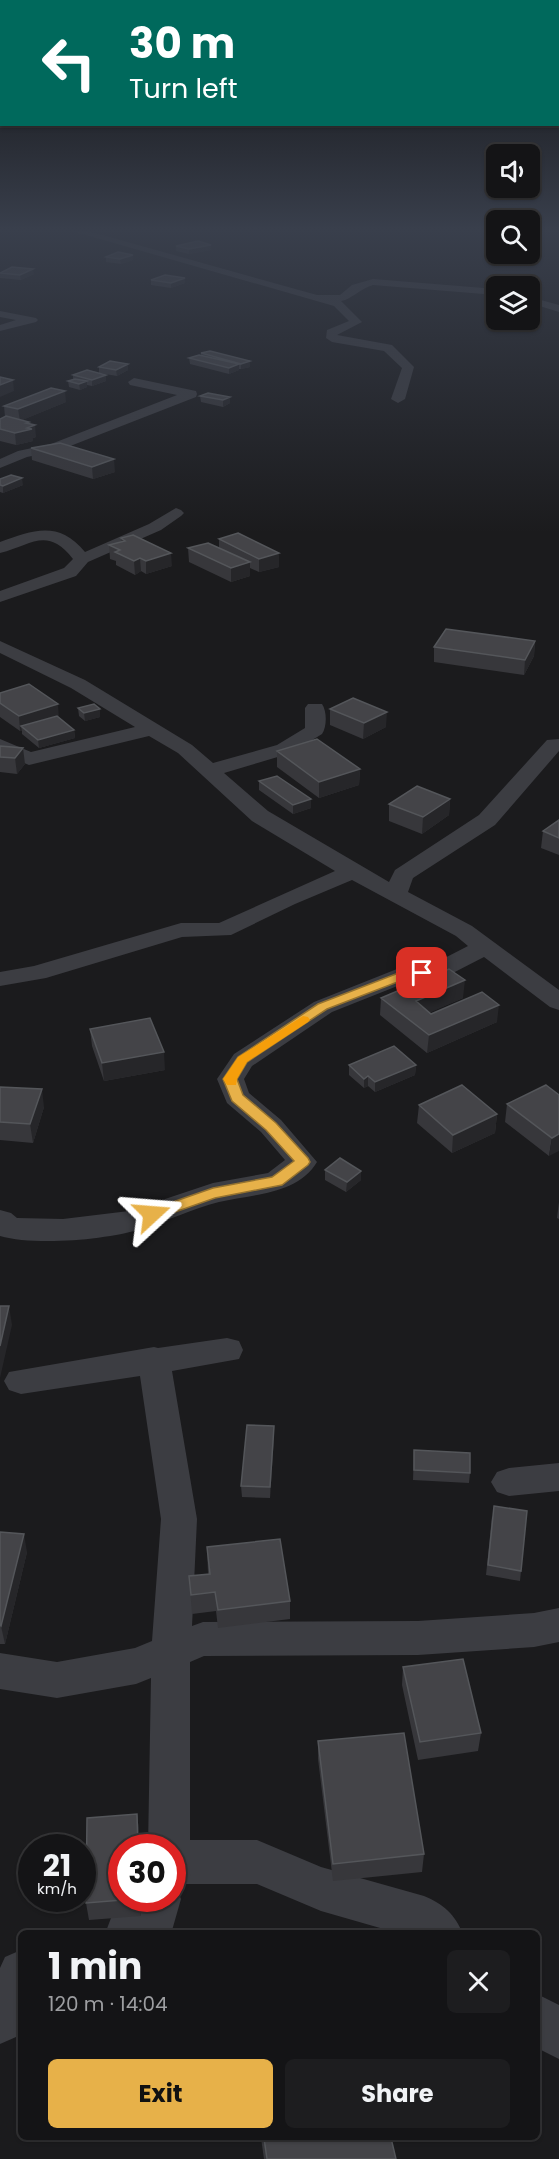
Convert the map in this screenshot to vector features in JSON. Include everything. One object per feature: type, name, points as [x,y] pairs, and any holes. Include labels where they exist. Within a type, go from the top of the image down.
[{"type":"street","points":[[332,332],[332,338],[388,348],[408,368],[398,399]]},
{"type":"street","points":[[0,464],[23,454],[55,447],[191,394],[134,382]]},
{"type":"street","points":[[0,597],[70,572],[82,559],[155,527],[176,513]]},
{"type":"street","points":[[0,548],[35,536],[53,534],[72,544],[82,559]]},
{"type":"street","points":[[0,646],[78,684],[185,749],[260,816],[354,872],[464,931],[559,1002]]},
{"type":"street","points":[[208,771],[284,749],[315,730],[315,708]]},
{"type":"street","points":[[0,746],[29,759],[153,729]]},
{"type":"street","points":[[396,894],[404,874],[488,820],[554,744]]},
{"type":"street","points":[[0,979],[37,974],[181,930],[223,930],[287,899],[354,872]]},
{"type":"street","points":[[0,1220],[10,1228],[63,1230],[132,1221],[213,1193],[276,1182],[303,1162],[271,1126],[237,1097],[230,1079],[243,1060],[323,1007],[405,974],[438,971],[486,947]]},
{"type":"street","points":[[21,1381],[154,1359],[227,1350]]},
{"type":"street","points":[[154,1359],[179,1519],[171,1653],[169,1834]]},
{"type":"street","points":[[509,1482],[559,1477]]},
{"type":"street","points":[[0,1671],[57,1680],[136,1666],[203,1639],[418,1638],[534,1630],[559,1625]]},
{"type":"street","points":[[186,1862],[257,1862],[321,1889],[424,1918],[437,1930]]},
{"type":"street","points":[[143,1930],[151,1928],[155,1912]]},
{"type":"street","points":[[0,2021],[18,1980]]},
{"type":"street","points":[[540,2020],[559,2036]]},
{"type":"building","points":[[210,351],[250,361],[241,364],[201,353]]},
{"type":"building","points":[[199,355],[239,364],[229,368],[189,358]]},
{"type":"building","points":[[110,361],[128,364],[116,370],[99,367]]},
{"type":"building","points":[[87,370],[106,375],[92,380],[73,375]]},
{"type":"building","points":[[0,377],[13,380],[0,385]]},
{"type":"building","points":[[75,379],[87,381],[79,384],[68,381]]},
{"type":"building","points":[[51,388],[65,391],[18,409],[4,406]]},
{"type":"building","points":[[208,393],[230,397],[223,400],[200,396]]},
{"type":"building","points":[[6,416],[35,425],[27,428],[32,429],[15,433],[0,429],[0,419]]},
{"type":"building","points":[[60,443],[114,459],[92,467],[31,448]]},
{"type":"building","points":[[11,475],[22,478],[3,486],[0,485],[0,479]]},
{"type":"building","points":[[238,533],[279,553],[259,559],[219,539]]},
{"type":"building","points":[[133,535],[171,553],[146,561],[140,558],[134,561],[115,552],[120,550],[109,545],[125,541],[121,538]]},
{"type":"building","points":[[208,543],[250,562],[231,568],[188,548]]},
{"type":"building","points":[[446,629],[535,641],[525,660],[434,647]]},
{"type":"building","points":[[29,684],[58,704],[19,716],[0,703],[0,693]]},
{"type":"building","points":[[353,698],[387,712],[364,723],[330,709]]},
{"type":"building","points":[[94,704],[100,709],[84,713],[78,708]]},
{"type":"building","points":[[57,716],[74,730],[38,740],[21,726]]},
{"type":"building","points":[[317,739],[360,769],[319,782],[277,751]]},
{"type":"building","points":[[0,746],[23,748],[15,758],[0,757]]},
{"type":"building","points":[[277,776],[311,799],[293,805],[259,781]]},
{"type":"building","points":[[417,786],[450,799],[423,817],[389,804]]},
{"type":"building","points":[[559,820],[559,838],[543,831]]},
{"type":"building","points":[[449,969],[465,980],[416,1001],[431,1014],[482,992],[499,1005],[429,1035],[381,998]]},
{"type":"building","points":[[150,1018],[164,1052],[102,1063],[90,1029]]},
{"type":"building","points":[[394,1046],[416,1065],[375,1082],[368,1076],[364,1079],[349,1065]]},
{"type":"building","points":[[462,1085],[497,1114],[453,1135],[419,1105]]},
{"type":"building","points":[[546,1085],[559,1095],[559,1134],[552,1138],[507,1104]]},
{"type":"building","points":[[0,1087],[42,1089],[30,1124],[0,1122]]},
{"type":"building","points":[[340,1158],[361,1171],[347,1182],[325,1170]]},
{"type":"building","points":[[0,1306],[9,1306],[0,1346]]},
{"type":"building","points":[[247,1425],[274,1426],[270,1487],[241,1486]]},
{"type":"building","points":[[414,1450],[470,1453],[470,1473],[414,1470]]},
{"type":"building","points":[[494,1506],[527,1511],[521,1571],[488,1565]]},
{"type":"building","points":[[0,1532],[24,1534],[1,1626],[0,1625]]},
{"type":"building","points":[[280,1539],[290,1601],[218,1610],[215,1592],[191,1595],[189,1576],[210,1574],[207,1547]]},
{"type":"building","points":[[463,1659],[481,1733],[420,1742],[403,1667]]},
{"type":"building","points":[[404,1733],[424,1854],[333,1864],[318,1741]]},
{"type":"building","points":[[137,1814],[138,1834],[108,1834],[108,1901],[96,1902],[96,1834],[87,1834],[87,1818]]},
{"type":"building","points":[[264,2140],[391,2140],[396,2159],[267,2159]]},
{"type":"slow traffic","points":[[232,1082],[230,1079],[243,1060],[303,1020]]},
{"type":"route","points":[[152,1214],[213,1193],[276,1182],[303,1162],[271,1126],[237,1097],[230,1079],[243,1060],[323,1007],[405,974],[422,973]]}]
